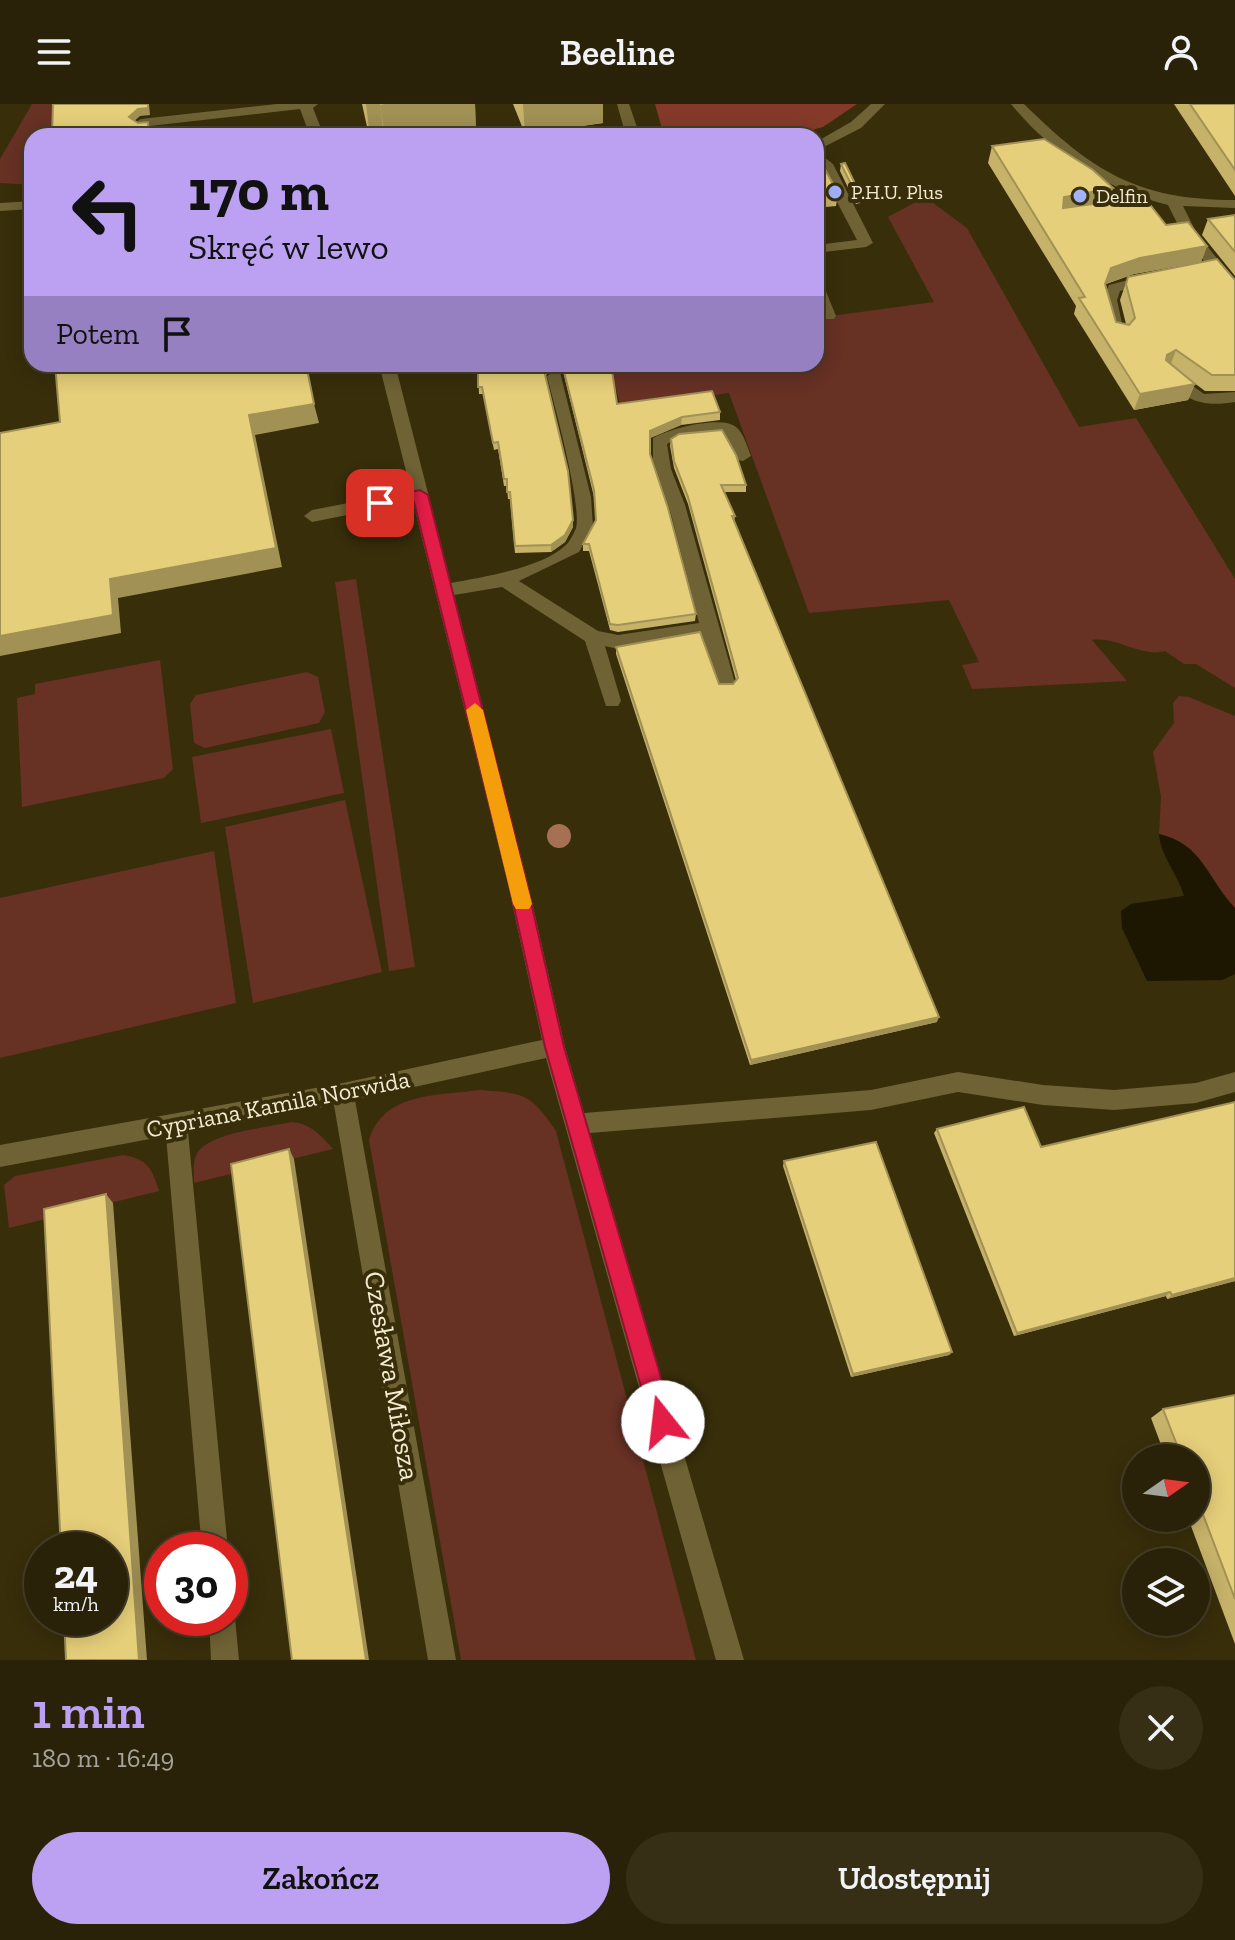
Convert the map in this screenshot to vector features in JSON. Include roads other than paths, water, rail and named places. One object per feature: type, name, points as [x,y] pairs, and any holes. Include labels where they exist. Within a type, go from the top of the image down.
[{"type":"street","points":[[623,104],[630,128]]},
{"type":"street","points":[[824,143],[856,125],[879,104]]},
{"type":"street","points":[[1017,104],[1068,154],[1114,183],[1175,204],[1235,204]]},
{"type":"street","points":[[141,123],[308,105],[315,128]]},
{"type":"street","points":[[824,162],[866,243],[824,248]]},
{"type":"street","points":[[1129,208],[1141,206],[1145,196]]},
{"type":"street","points":[[1175,204],[1209,268],[1235,291]]},
{"type":"street","points":[[0,207],[24,206]]},
{"type":"street","points":[[1118,335],[1110,300],[1114,288],[1162,276]]},
{"type":"street","points":[[824,304],[829,316]]},
{"type":"street","points":[[389,372],[517,880],[554,1047],[579,1124],[730,1660]]},
{"type":"street","points":[[1170,374],[1193,398],[1210,401],[1235,397]]},
{"type":"street","points":[[445,590],[505,580],[547,563],[573,548],[585,527],[583,497],[555,376]]},
{"type":"street","points":[[726,683],[707,628],[678,511],[658,454],[659,442],[674,433],[726,428],[734,434],[743,456]]},
{"type":"street","points":[[312,516],[420,495]]},
{"type":"street","points":[[505,580],[593,637],[618,642],[707,628]]},
{"type":"street","points":[[593,637],[612,701]]},
{"type":"street","name":"Cypriana Kamila Norwida","points":[[0,1156],[343,1093],[554,1047]]},
{"type":"street","points":[[579,1124],[871,1100],[958,1082],[1043,1095],[1114,1100],[1196,1093],[1235,1082]]},
{"type":"street","name":"Czesława Miłosza","points":[[343,1093],[442,1660]]},
{"type":"street","points":[[176,1125],[213,1532]]},
{"type":"street","points":[[223,1636],[225,1660]]},
{"type":"place","name":"P.H.U. Plus","points":[[835,192]]},
{"type":"place","name":"Delfin","points":[[1080,196]]}]
